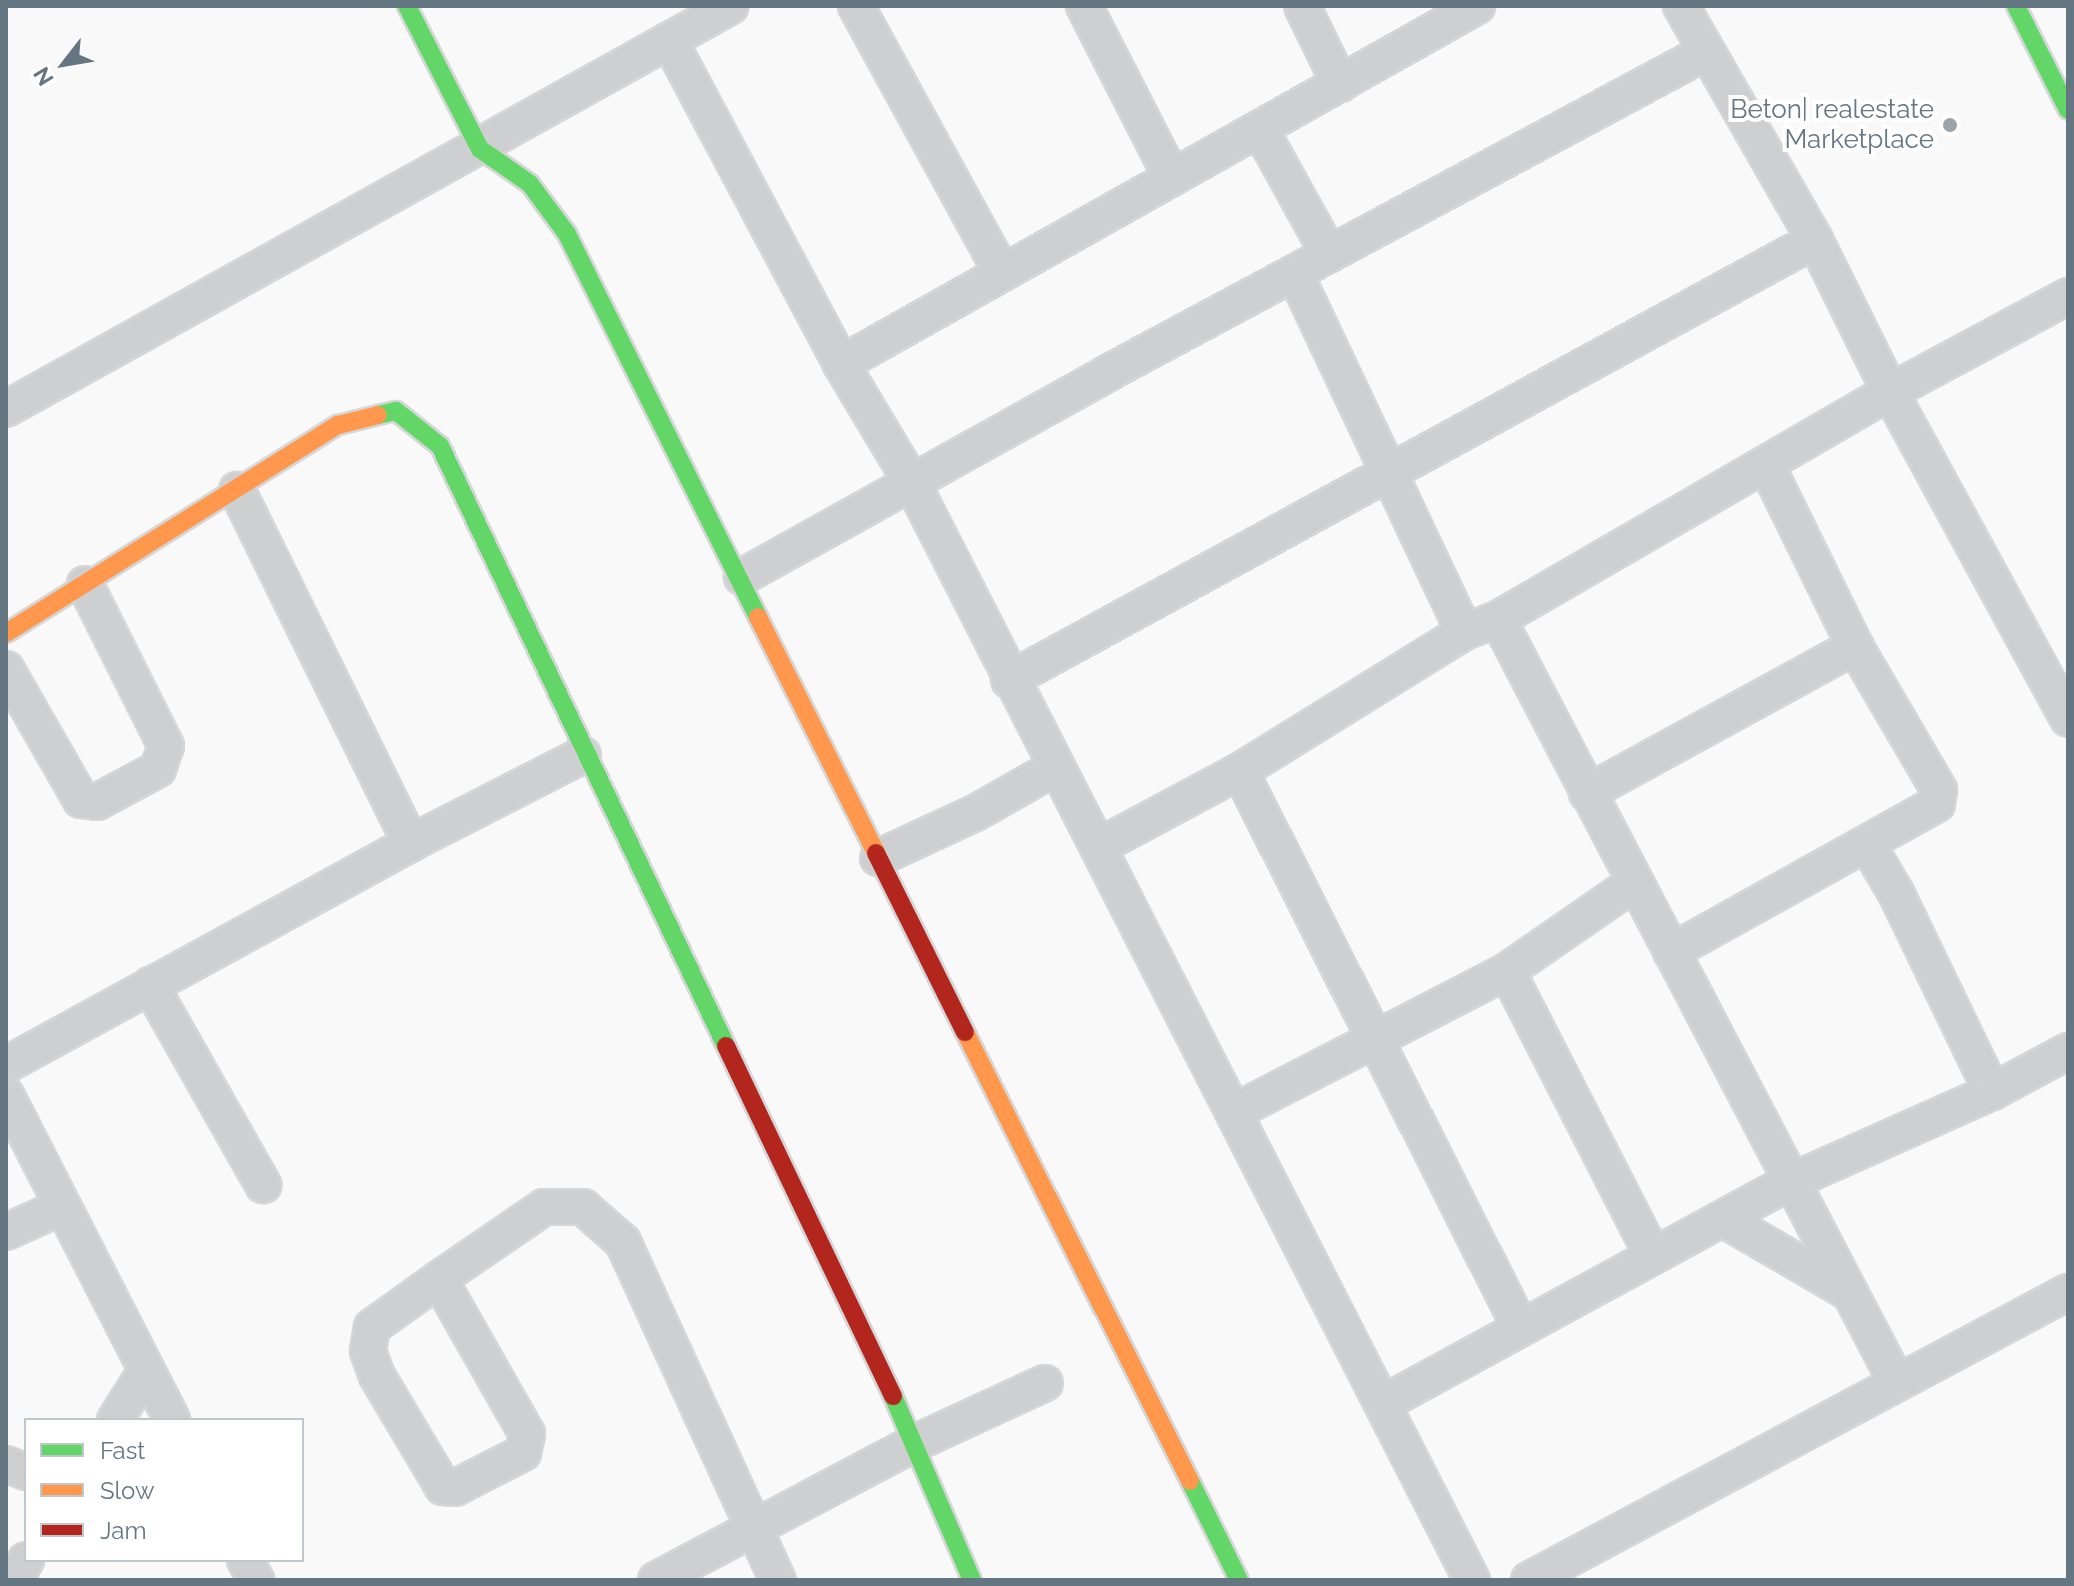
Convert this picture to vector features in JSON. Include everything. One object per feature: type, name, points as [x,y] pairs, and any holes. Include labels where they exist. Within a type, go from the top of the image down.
[{"type":"street","points":[[407,6],[480,149],[530,184],[567,234],[742,577],[878,858],[1239,1580]]},
{"type":"street","points":[[6,409],[480,149],[731,6]]},
{"type":"street","points":[[856,6],[1002,273]]},
{"type":"street","points":[[1084,6],[1172,178]]},
{"type":"street","points":[[1302,6],[1340,84]]},
{"type":"street","points":[[841,364],[1477,6]]},
{"type":"street","points":[[1681,6],[1815,240],[1890,392],[2068,719]]},
{"type":"street","points":[[2016,6],[2068,110]]},
{"type":"street","points":[[669,40],[841,364],[911,481],[1009,680],[1098,847],[1472,1580]]},
{"type":"street","points":[[742,577],[911,481],[1706,52]]},
{"type":"street","points":[[1260,129],[1329,254]]},
{"type":"street","points":[[1009,680],[1815,240]]},
{"type":"street","points":[[1295,274],[1464,632]]},
{"type":"street","points":[[1098,847],[1240,771],[1464,632],[1498,619],[1890,392],[2068,296]]},
{"type":"street","points":[[6,633],[338,425],[396,411],[440,446],[583,755],[915,1443],[972,1580]]},
{"type":"street","points":[[1671,952],[1937,804],[1939,790],[1855,646],[1767,466]]},
{"type":"street","points":[[237,490],[411,843]]},
{"type":"street","points":[[6,669],[81,800],[97,802],[158,769],[166,746],[85,584]]},
{"type":"street","points":[[1498,619],[1897,1383]]},
{"type":"street","points":[[1587,793],[1855,646]]},
{"type":"street","points":[[6,1065],[411,843],[583,755]]},
{"type":"street","points":[[878,858],[977,812],[1056,767]]},
{"type":"street","points":[[1240,771],[1520,1327]]},
{"type":"street","points":[[1867,844],[1896,893],[1992,1092]]},
{"type":"street","points":[[1234,1112],[1507,971],[1634,883]]},
{"type":"street","points":[[1507,971],[1653,1256]]},
{"type":"street","points":[[150,985],[263,1185]]},
{"type":"street","points":[[1384,1403],[1792,1181],[1992,1092],[2068,1051]]},
{"type":"street","points":[[6,1095],[171,1418]]},
{"type":"street","points":[[6,1232],[62,1207]]},
{"type":"street","points":[[439,1279],[527,1434],[523,1453],[455,1488],[443,1487],[433,1475],[368,1351],[372,1327],[439,1279],[544,1207],[583,1207],[623,1242],[778,1580]]},
{"type":"street","points":[[1723,1219],[1851,1294]]},
{"type":"street","points":[[1529,1580],[2068,1292]]},
{"type":"street","points":[[116,1418],[146,1371]]},
{"type":"street","points":[[656,1580],[754,1525],[915,1443],[1045,1383]]},
{"type":"street","points":[[14,1580],[25,1562]]},
{"type":"street","points":[[246,1562],[256,1580]]},
{"type":"traffic: fast","points":[[407,6],[480,149],[530,184],[567,234],[758,617]]},
{"type":"traffic: fast","points":[[2016,6],[2068,110]]},
{"type":"traffic: fast","points":[[378,415],[396,411],[440,446],[726,1046]]},
{"type":"traffic: fast","points":[[893,1396],[972,1580]]},
{"type":"traffic: fast","points":[[1190,1481],[1239,1580]]},
{"type":"traffic: slow","points":[[6,633],[338,425],[378,415]]},
{"type":"traffic: slow","points":[[758,617],[876,853]]},
{"type":"traffic: slow","points":[[965,1032],[1190,1481]]},
{"type":"traffic: jam","points":[[876,853],[965,1032]]},
{"type":"traffic: jam","points":[[726,1046],[893,1396]]},
{"type":"place","name":"Beton| realestate Marketplace","points":[[1950,125]]}]
